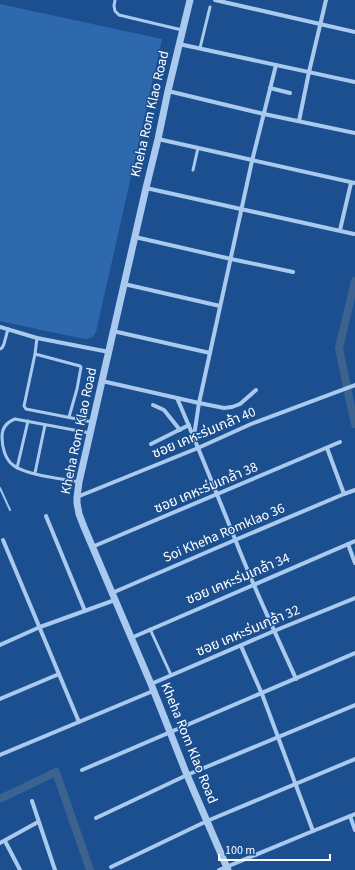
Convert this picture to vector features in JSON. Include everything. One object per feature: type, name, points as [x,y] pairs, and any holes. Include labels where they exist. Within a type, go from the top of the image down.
[{"type":"street","name":"Kheha Rom Klao Road","points":[[190,0],[92,422],[77,497],[79,514],[92,547],[227,868]]},
{"type":"street","points":[[215,0],[355,32]]},
{"type":"street","points":[[299,121],[326,0]]},
{"type":"street","points":[[179,44],[355,82]]},
{"type":"street","points":[[194,436],[199,403],[252,161],[276,65]]},
{"type":"street","points":[[270,88],[290,92]]},
{"type":"street","points":[[168,91],[264,114],[355,133]]},
{"type":"street","points":[[158,139],[353,183],[340,230]]},
{"type":"street","points":[[146,188],[354,234]]},
{"type":"street","points":[[135,237],[294,272]]},
{"type":"street","points":[[124,284],[220,306]]},
{"type":"street","points":[[0,328],[37,338],[109,352]]},
{"type":"street","points":[[114,331],[210,353]]},
{"type":"street","points":[[102,381],[224,408],[240,404],[256,390]]},
{"type":"street","name":"ซอย เคหะร่มเกล้า 40","points":[[77,497],[198,448],[251,424],[355,385]]},
{"type":"street","points":[[177,398],[194,436],[235,540],[296,679]]},
{"type":"street","points":[[153,405],[164,410],[180,430]]},
{"type":"street","points":[[151,444],[189,425]]},
{"type":"street","name":"ซอย เคหะร่มเกล้า 38","points":[[92,547],[218,495],[340,442]]},
{"type":"street","points":[[327,448],[344,494]]},
{"type":"street","name":"Soi Kheha Romklao 36","points":[[0,645],[85,611],[113,596],[235,540],[355,490]]},
{"type":"street","points":[[46,516],[85,611]]},
{"type":"street","points":[[3,540],[79,722]]},
{"type":"street","name":"ซอย เคหะร่มเกล้า 34","points":[[131,638],[355,541]]},
{"type":"street","points":[[348,544],[355,562]]},
{"type":"street","name":"ซอย เคหะร่มเกล้า 32","points":[[0,755],[79,722],[152,687],[171,675],[355,598]]},
{"type":"street","points":[[241,646],[262,694],[313,831]]},
{"type":"street","points":[[82,770],[355,653]]},
{"type":"street","points":[[0,699],[59,674]]},
{"type":"street","points":[[96,818],[187,775],[355,705]]},
{"type":"street","points":[[111,867],[207,821],[355,759]]},
{"type":"street","points":[[32,801],[55,870]]},
{"type":"street","points":[[219,870],[355,814]]},
{"type":"street","points":[[350,816],[355,830]]},
{"type":"street","points":[[0,843],[38,822]]},
{"type":"street","points":[[4,841],[20,870]]},
{"type":"lane","points":[[116,0],[114,6],[115,11],[119,15],[182,30]]},
{"type":"lane","points":[[200,48],[210,7]]},
{"type":"lane","points":[[193,170],[198,148]]},
{"type":"lane","points":[[0,349],[4,344],[8,329]]},
{"type":"lane","points":[[37,338],[24,406],[26,409],[92,422]]},
{"type":"lane","points":[[35,354],[80,366],[81,368],[77,389],[69,417]]},
{"type":"lane","points":[[79,482],[24,471],[17,468],[5,455],[2,444],[2,432],[6,425],[15,419],[90,433]]},
{"type":"lane","points":[[17,468],[28,421]]},
{"type":"lane","points":[[35,473],[45,425]]},
{"type":"lane","points":[[150,629],[171,675]]},
{"type":"shaded area","points":[[0,4],[162,39],[96,332],[93,337],[86,339],[0,321]]},
{"type":"waterway","points":[[355,281],[339,348],[355,424]]},
{"type":"waterway","points":[[0,488],[10,510]]},
{"type":"waterway","points":[[0,799],[56,772],[90,870]]}]
